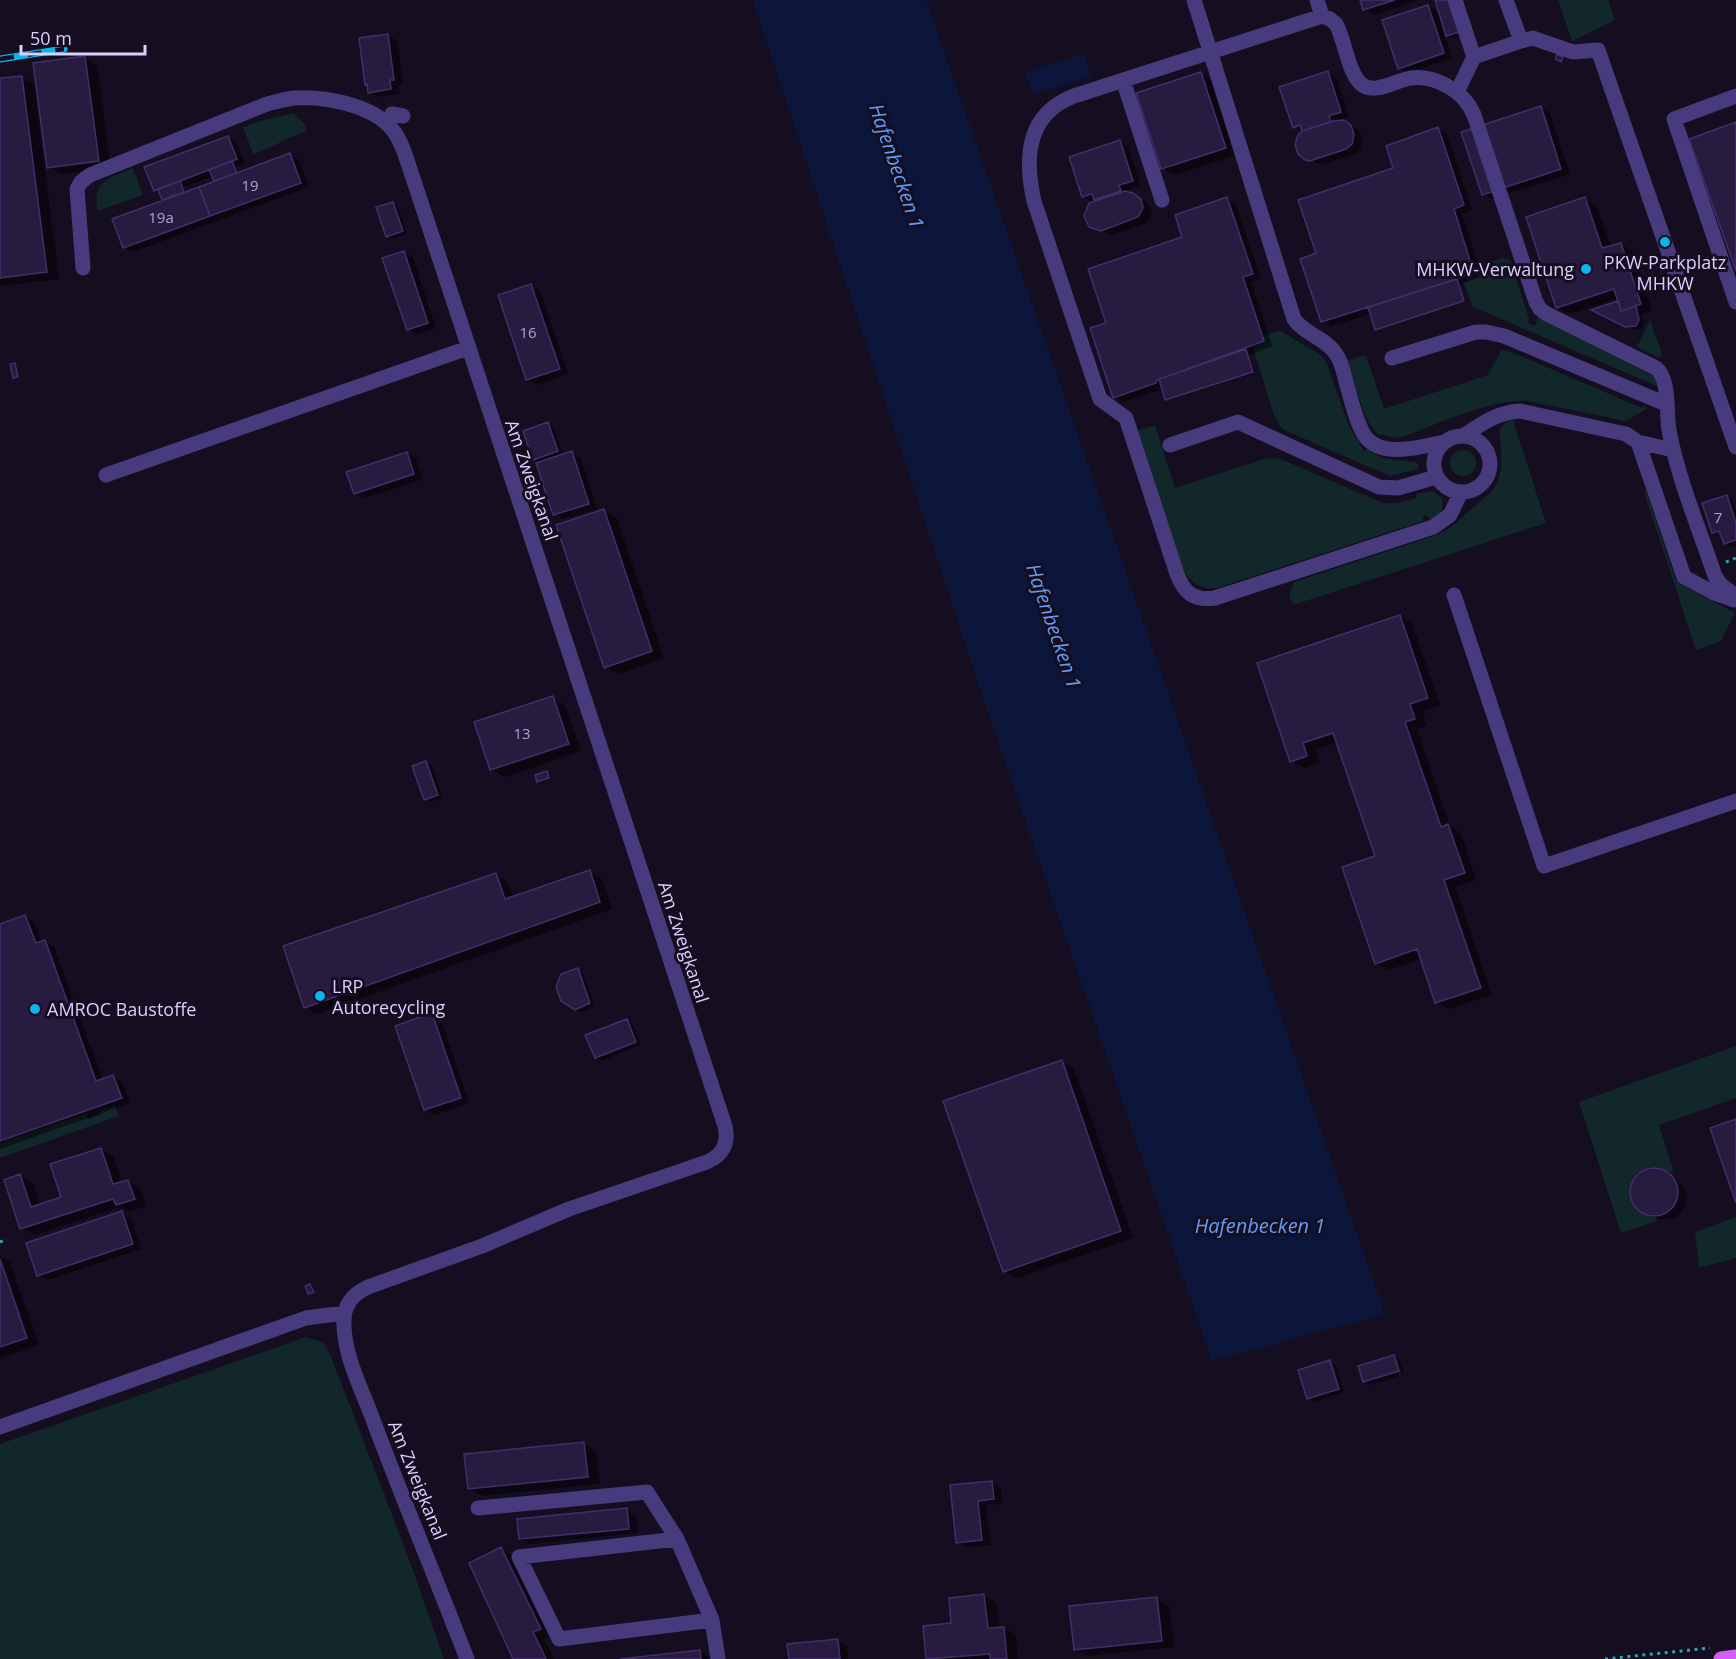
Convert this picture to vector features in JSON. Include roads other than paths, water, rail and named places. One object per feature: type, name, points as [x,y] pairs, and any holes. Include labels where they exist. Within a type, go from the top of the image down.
[{"type":"main road","points":[[1717,1653],[1736,1657]]},
{"type":"street","points":[[1194,0],[1294,319],[1336,354],[1361,428],[1369,440],[1384,448],[1401,449],[1444,442],[1453,437],[1473,438],[1481,443],[1489,456],[1488,473],[1481,485],[1470,491],[1461,492],[1444,487],[1436,477],[1434,458],[1444,442]]},
{"type":"street","points":[[1317,0],[1322,16]]},
{"type":"street","points":[[1455,0],[1474,57],[1457,92]]},
{"type":"street","points":[[1506,0],[1521,41]]},
{"type":"street","points":[[1461,492],[1450,515],[1433,527],[1215,598],[1197,598],[1184,589],[1173,563],[1126,418],[1100,399],[1034,201],[1031,180],[1033,137],[1046,112],[1068,98],[1322,16],[1336,24],[1354,75],[1366,87],[1376,88],[1418,78],[1434,81],[1457,92],[1466,99],[1474,115],[1540,309],[1658,369],[1664,379],[1673,450],[1716,578],[1736,596]]},
{"type":"street","points":[[1474,57],[1533,38],[1573,52],[1598,50],[1736,447]]},
{"type":"street","points":[[1123,80],[1162,200]]},
{"type":"street","points":[[1736,96],[1674,119],[1736,302]]},
{"type":"street","name":"Am Zweigkanal","points":[[83,268],[77,189],[81,182],[90,175],[267,104],[294,98],[331,100],[356,107],[379,118],[395,133],[418,194],[726,1130],[726,1140],[721,1153],[707,1162],[569,1209],[482,1246],[369,1287],[352,1297],[344,1313],[347,1349],[396,1481],[467,1659]]},
{"type":"street","points":[[1392,358],[1468,334],[1491,332],[1666,404]]},
{"type":"street","points":[[106,475],[468,348]]},
{"type":"street","points":[[1463,436],[1491,418],[1511,411],[1520,411],[1626,434],[1638,442],[1673,450]]},
{"type":"street","points":[[1170,445],[1238,422],[1380,486],[1398,488],[1436,477]]},
{"type":"street","points":[[1638,442],[1684,576],[1714,593],[1736,601]]},
{"type":"street","points":[[1454,595],[1544,866],[1736,801]]},
{"type":"street","points":[[0,1427],[306,1318],[344,1313]]},
{"type":"street","points":[[478,1508],[647,1492],[677,1539],[712,1620],[717,1659]]},
{"type":"street","points":[[677,1539],[519,1557],[559,1639],[712,1620]]},
{"type":"water","name":"Hafenbecken 1","points":[[753,0],[926,0],[1385,1314],[1212,1361],[979,686]]},
{"type":"water","points":[[1083,53],[1091,76],[1033,95],[1025,72]]},
{"type":"railway","points":[[0,59],[64,49]]},
{"type":"place","name":"PKW-Parkplatz MHKW","points":[[1665,242]]},
{"type":"place","name":"MHKW-Verwaltung","points":[[1586,269]]},
{"type":"place","name":"LRP Autorecycling","points":[[320,996]]},
{"type":"place","name":"AMROC Baustoffe","points":[[35,1009]]}]
